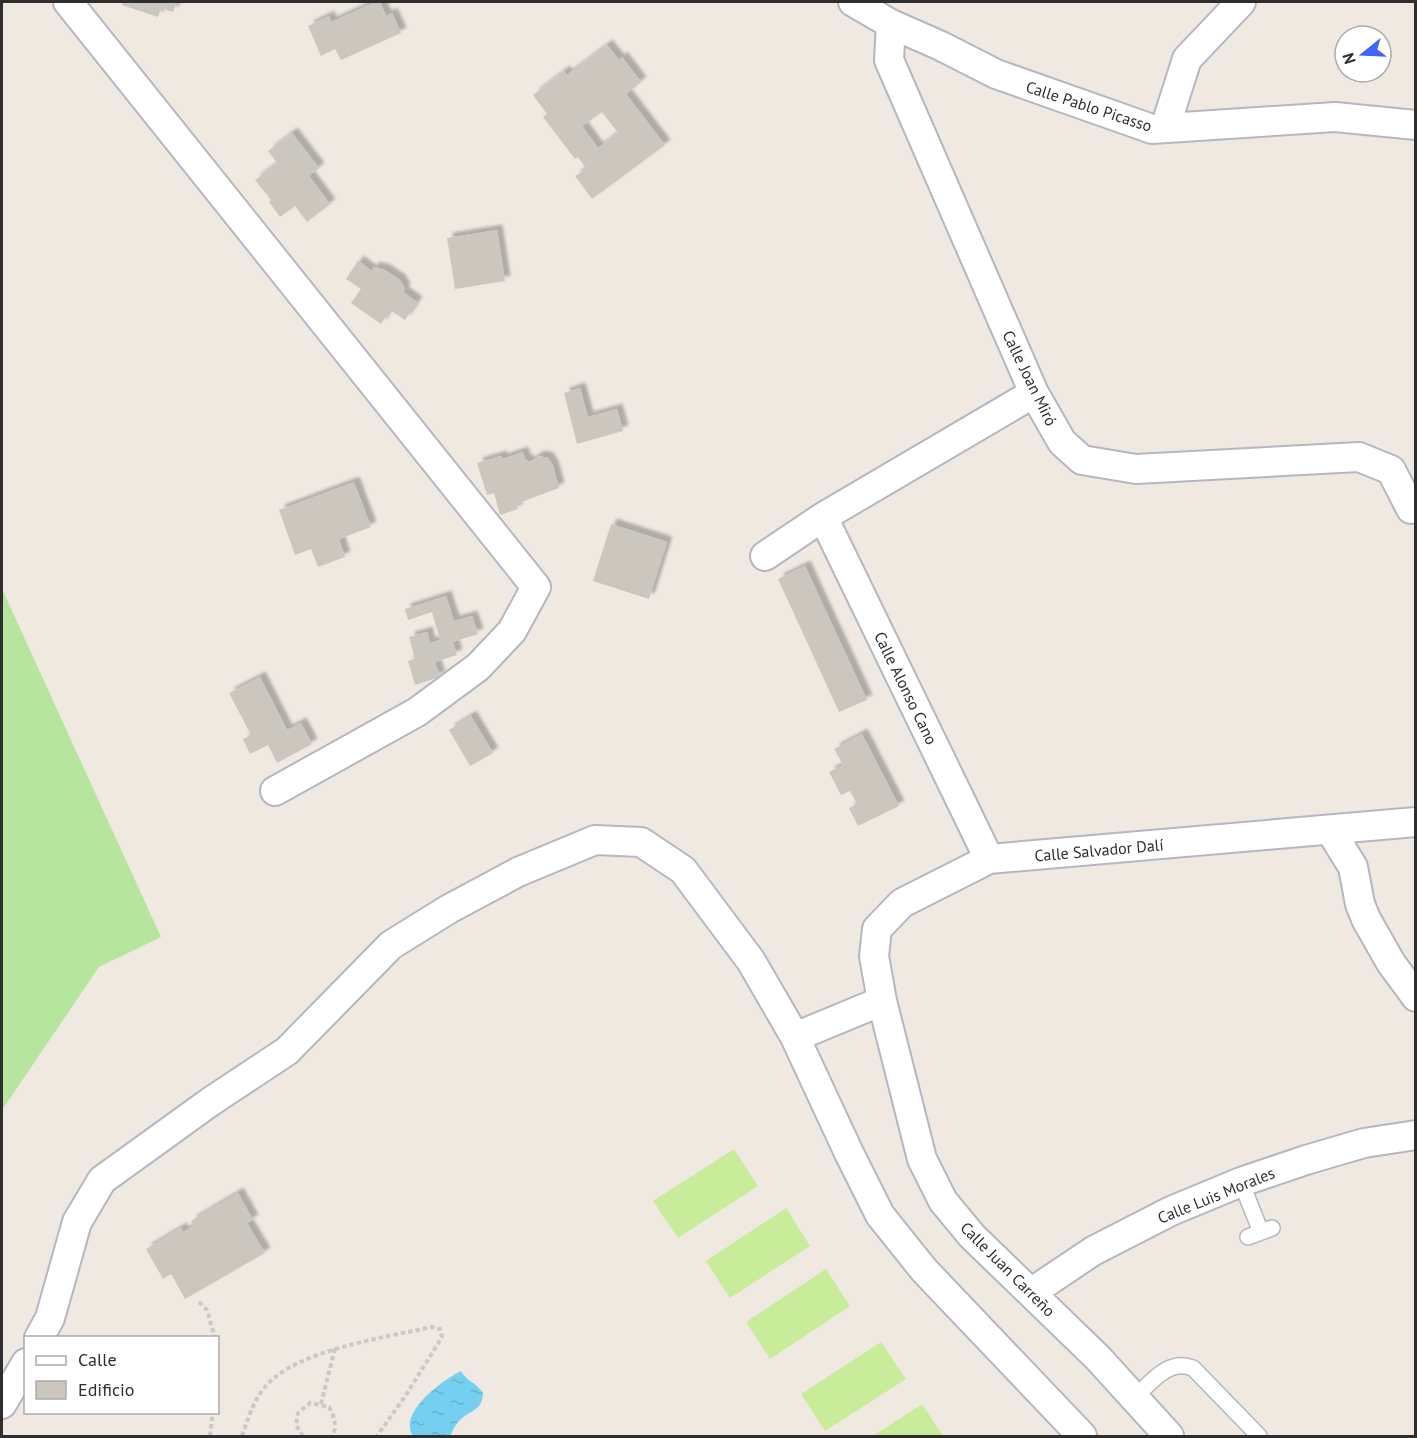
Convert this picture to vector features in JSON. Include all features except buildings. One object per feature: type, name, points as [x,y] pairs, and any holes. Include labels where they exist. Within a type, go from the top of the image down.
[{"type":"street","points":[[68,2],[536,587],[512,631],[478,667],[417,712],[275,791]]},
{"type":"street","name":"Calle Pablo Picasso","points":[[854,2],[891,24],[996,74],[1152,129],[1335,117],[1416,125]]},
{"type":"street","points":[[1166,128],[1187,59],[1241,2]]},
{"type":"street","name":"Calle Joan Miró","points":[[891,24],[889,60],[1034,393],[1062,442],[1082,460],[1136,469],[1359,457],[1391,470],[1412,510]]},
{"type":"street","points":[[765,556],[823,518],[1034,393]]},
{"type":"street","name":"Calle Alonso Cano","points":[[823,518],[988,859]]},
{"type":"street","name":"Calle Salvador Dalí","points":[[882,1001],[874,956],[877,929],[902,903],[988,859],[1416,822]]},
{"type":"street","points":[[1330,830],[1353,867],[1360,904],[1366,919],[1391,963],[1416,997]]},
{"type":"street","points":[[40,1336],[50,1318],[77,1222],[102,1179],[210,1102],[287,1051],[391,945],[450,909],[518,872],[595,840],[641,842],[682,870],[751,961],[795,1036],[880,1215],[924,1269],[1082,1437]]},
{"type":"street","points":[[795,1036],[882,1001]]},
{"type":"street","name":"Calle Juan Carreño","points":[[882,1001],[922,1159],[943,1201],[972,1236],[1032,1292],[1169,1437]]},
{"type":"street","name":"Calle Luis Morales","points":[[1032,1292],[1093,1251],[1171,1211],[1241,1182],[1364,1143],[1416,1135]]},
{"type":"lane","points":[[1241,1182],[1261,1232]]},
{"type":"lane","points":[[1134,1398],[1165,1371],[1178,1365],[1186,1365],[1193,1368],[1259,1437]]},
{"type":"path","points":[[200,1302],[207,1310],[214,1336]]},
{"type":"path","points":[[242,1437],[255,1401],[271,1380],[288,1368],[335,1348],[432,1326],[440,1329],[442,1337],[377,1437]]},
{"type":"path","points":[[321,1404],[335,1348]]},
{"type":"path","points":[[303,1437],[296,1425],[297,1413],[310,1403],[329,1407],[334,1417],[336,1430],[332,1437]]},
{"type":"path","points":[[210,1437],[213,1414]]},
{"type":"green space","points":[[2,589],[161,937],[99,967],[2,1110]]},
{"type":"green space","points":[[734,1149],[758,1186],[678,1238],[653,1201]]},
{"type":"green space","points":[[786,1208],[810,1246],[730,1298],[706,1261]]},
{"type":"green space","points":[[826,1269],[850,1306],[770,1359],[746,1322]]},
{"type":"green space","points":[[881,1342],[906,1379],[825,1431],[801,1394]]},
{"type":"green space","points":[[922,1404],[943,1436],[873,1436]]},
{"type":"water","points":[[461,1371],[483,1393],[481,1403],[459,1421],[450,1436],[413,1436],[410,1427],[417,1407],[434,1389]]}]
